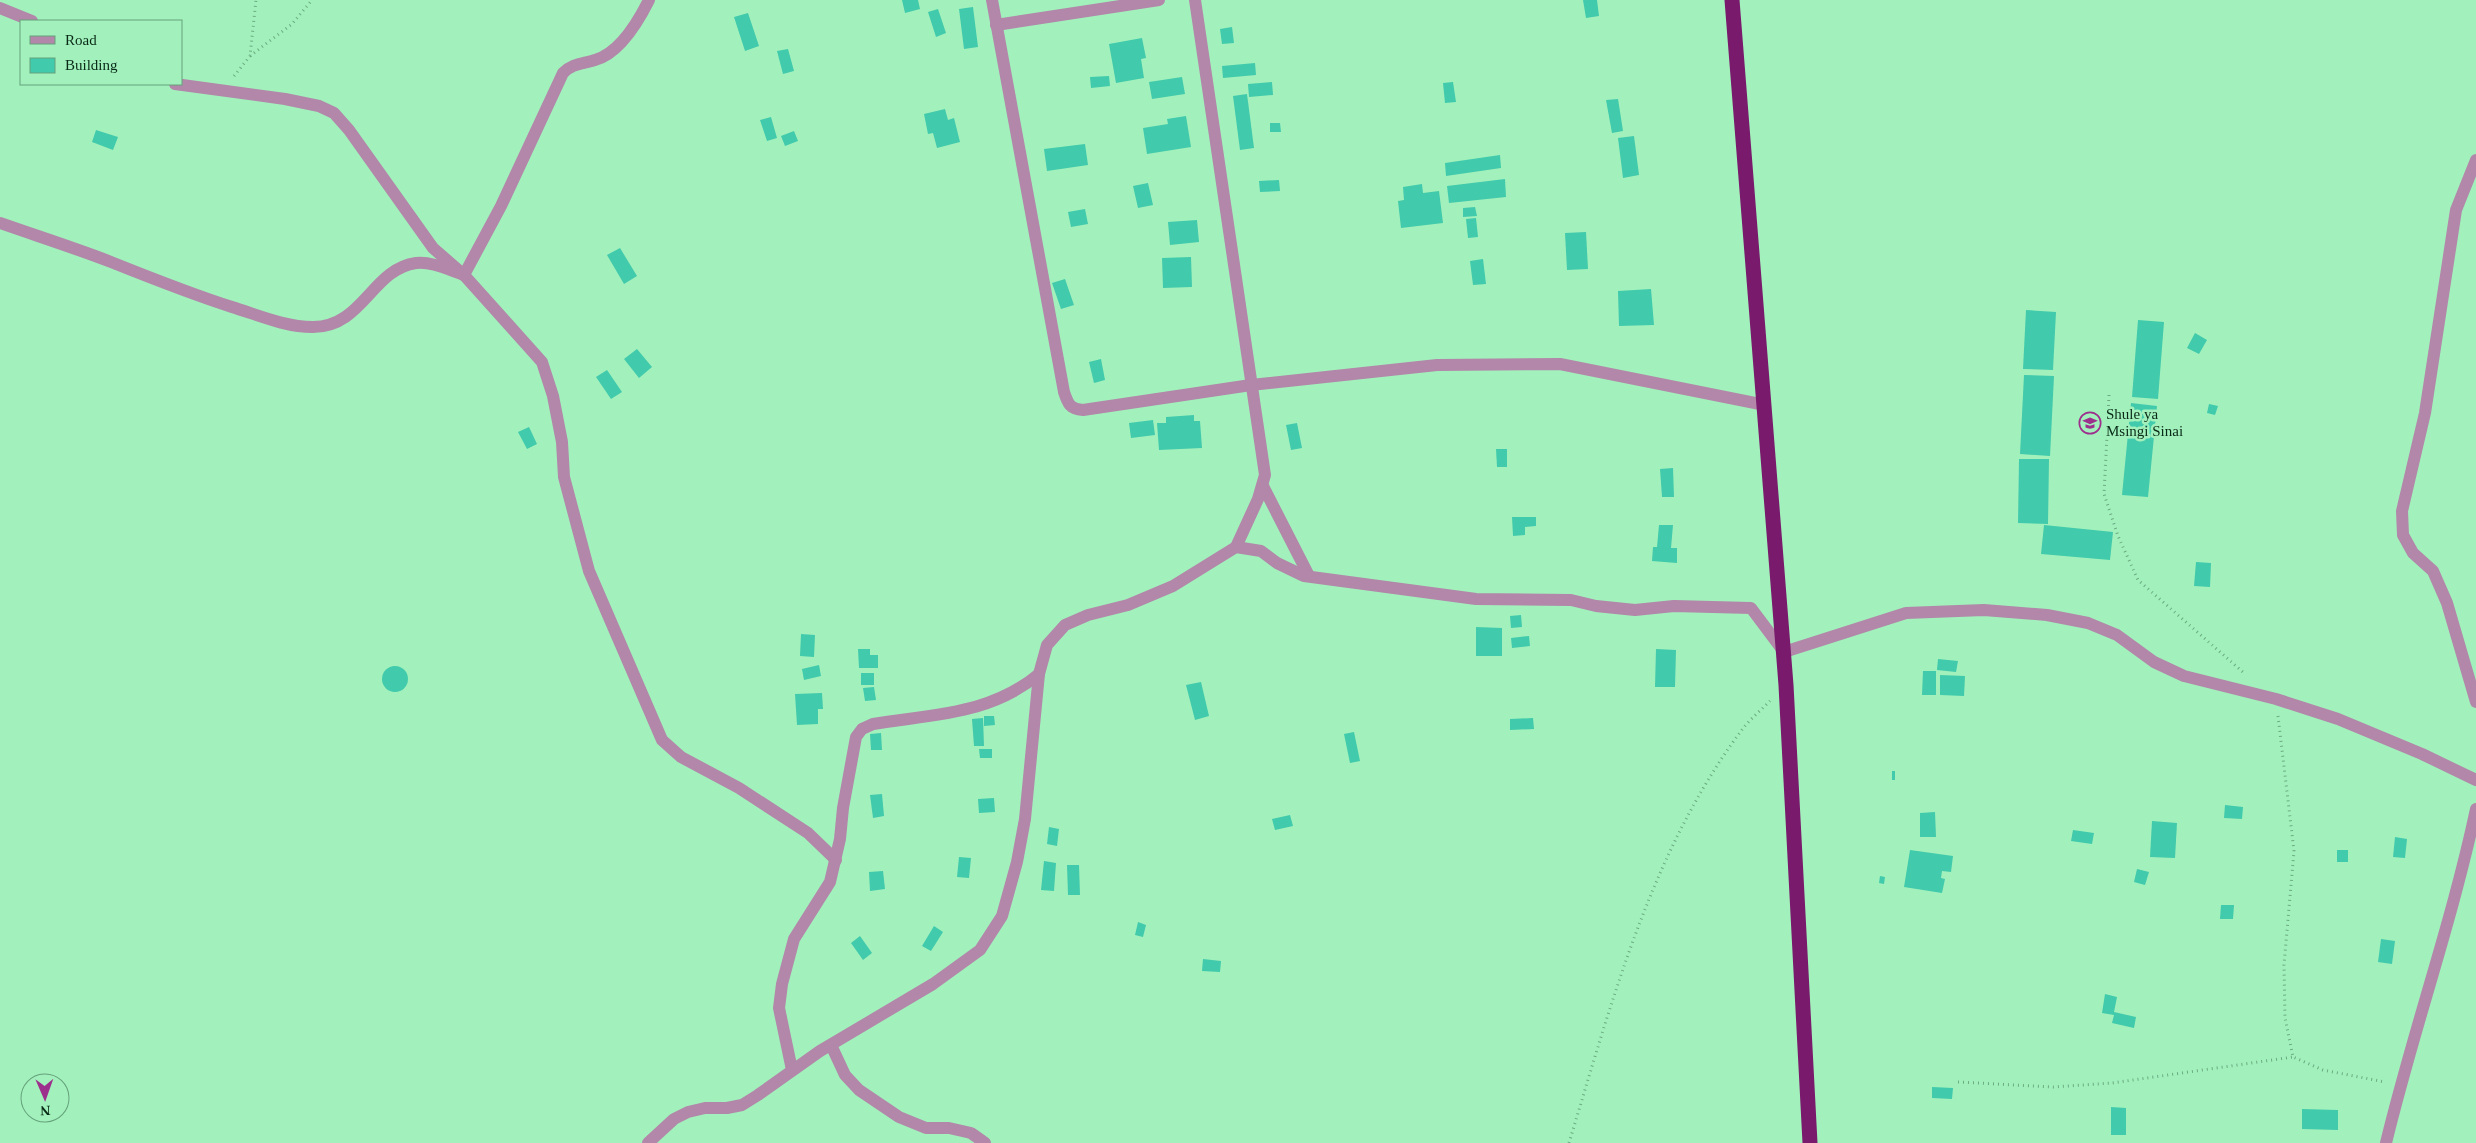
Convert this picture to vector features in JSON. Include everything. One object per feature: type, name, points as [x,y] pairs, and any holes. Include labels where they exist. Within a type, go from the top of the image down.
[{"type":"highway","points":[[1732,0],[1784,652],[1810,1143]]},
{"type":"street","points":[[464,275],[500,206],[563,73],[577,63],[596,60],[616,49],[649,0]]},
{"type":"street","points":[[992,0],[1064,392],[1069,406],[1083,410],[1251,386],[1437,365],[1560,364],[1765,405]]},
{"type":"street","points":[[996,25],[1159,0]]},
{"type":"street","points":[[648,1143],[674,1119],[688,1112],[742,1104],[775,1085],[792,1070],[934,984],[980,950],[1002,916],[1025,819],[1039,674],[1047,645],[1065,625],[1088,615],[1128,605],[1173,586],[1236,546],[1263,486],[1265,476],[1195,0]]},
{"type":"street","points":[[0,8],[30,20]]},
{"type":"street","points":[[182,85],[319,106],[334,114],[349,130],[433,248],[464,275],[542,362],[553,396],[562,442],[564,477],[589,571],[662,740],[681,757],[739,788],[808,833],[836,860]]},
{"type":"street","points":[[2476,160],[2456,210],[2425,413],[2402,511],[2403,535],[2414,553],[2433,571],[2447,603],[2476,702]]},
{"type":"street","points":[[0,223],[110,261],[186,292],[289,324],[313,327],[333,325],[353,313],[398,269],[416,263],[437,266],[464,275]]},
{"type":"street","points":[[1263,486],[1308,576]]},
{"type":"street","points":[[1236,546],[1261,551],[1294,572],[1308,576],[1476,599],[1571,600],[1596,606],[1635,610],[1674,606],[1751,608],[1784,652],[1906,613],[1984,610],[2047,615],[2088,623],[2117,635],[2154,662],[2184,676],[2276,700],[2377,735],[2476,780]]},
{"type":"street","points":[[792,1070],[779,1008],[788,956],[794,939],[830,882],[836,860],[851,758],[856,737],[862,729],[873,724],[975,709],[1024,687],[1039,674]]},
{"type":"street","points":[[2386,1143],[2400,1085],[2456,894],[2476,810]]},
{"type":"street","points":[[831,1045],[845,1075],[859,1090],[899,1117],[926,1128],[949,1128],[971,1133],[984,1143]]},
{"type":"path","points":[[250,56],[256,0]]},
{"type":"path","points":[[222,90],[250,56],[292,24],[312,0]]},
{"type":"path","points":[[2109,395],[2104,494],[2118,536],[2138,580],[2248,676]]},
{"type":"path","points":[[1569,1143],[1610,1008],[1669,850],[1741,730],[1786,685]]},
{"type":"path","points":[[2276,700],[2294,851],[2284,965],[2285,1018],[2293,1057]]},
{"type":"path","points":[[1958,1082],[2053,1087],[2102,1083],[2293,1057],[2323,1070],[2400,1085]]},
{"type":"building","points":[[902,0],[918,0],[920,9],[905,13]]},
{"type":"building","points":[[1583,0],[1597,0],[1599,16],[1586,18]]},
{"type":"building","points":[[973,7],[978,47],[964,49],[959,9]]},
{"type":"building","points":[[938,9],[946,33],[936,37],[928,12]]},
{"type":"building","points":[[748,13],[759,46],[745,51],[734,17]]},
{"type":"building","points":[[1232,27],[1234,43],[1222,44],[1220,29]]},
{"type":"building","points":[[1142,38],[1146,58],[1141,59],[1144,78],[1116,83],[1109,44]]},
{"type":"building","points":[[788,49],[794,71],[783,74],[777,51]]},
{"type":"building","points":[[1255,63],[1256,75],[1223,78],[1222,66]]},
{"type":"building","points":[[1109,76],[1110,86],[1091,88],[1090,77]]},
{"type":"building","points":[[1182,77],[1185,94],[1152,99],[1149,82]]},
{"type":"building","points":[[1272,82],[1273,95],[1249,97],[1248,84]]},
{"type":"building","points":[[1453,82],[1456,102],[1445,103],[1443,83]]},
{"type":"building","points":[[1247,94],[1254,148],[1240,150],[1233,96]]},
{"type":"building","points":[[1618,99],[1623,131],[1612,133],[1606,100]]},
{"type":"building","points":[[945,109],[948,120],[954,118],[960,142],[937,148],[933,133],[928,134],[924,114]]},
{"type":"building","points":[[1186,116],[1191,147],[1147,154],[1143,128],[1168,124],[1167,119]]},
{"type":"building","points":[[771,117],[777,138],[767,141],[760,120]]},
{"type":"building","points":[[1270,123],[1280,123],[1281,132],[1270,132]]},
{"type":"building","points":[[96,130],[118,137],[113,150],[92,142]]},
{"type":"building","points":[[794,131],[798,141],[785,146],[781,136]]},
{"type":"building","points":[[1634,136],[1639,175],[1623,178],[1618,138]]},
{"type":"building","points":[[1085,144],[1088,165],[1047,171],[1044,149]]},
{"type":"building","points":[[1500,155],[1501,168],[1446,176],[1445,163]]},
{"type":"building","points":[[1505,179],[1506,197],[1449,203],[1447,186]]},
{"type":"building","points":[[1279,180],[1280,191],[1260,192],[1259,181]]},
{"type":"building","points":[[1148,183],[1153,205],[1138,208],[1133,186]]},
{"type":"building","points":[[1422,184],[1423,193],[1439,191],[1443,223],[1401,228],[1398,201],[1404,200],[1403,187]]},
{"type":"building","points":[[1475,207],[1477,216],[1463,217],[1463,208]]},
{"type":"building","points":[[1085,209],[1088,224],[1071,227],[1068,212]]},
{"type":"building","points":[[1476,218],[1478,237],[1468,238],[1466,219]]},
{"type":"building","points":[[1197,220],[1199,242],[1170,245],[1168,222]]},
{"type":"building","points":[[1586,232],[1588,269],[1567,270],[1565,233]]},
{"type":"building","points":[[620,248],[637,276],[624,284],[607,255]]},
{"type":"building","points":[[1191,257],[1192,287],[1163,288],[1162,258]]},
{"type":"building","points":[[1483,259],[1486,284],[1473,285],[1470,261]]},
{"type":"building","points":[[1065,279],[1074,305],[1061,309],[1052,283]]},
{"type":"building","points":[[1651,289],[1654,325],[1619,326],[1618,291]]},
{"type":"building","points":[[2026,310],[2056,312],[2053,370],[2023,369]]},
{"type":"building","points":[[2138,320],[2164,322],[2158,399],[2132,397]]},
{"type":"building","points":[[2195,333],[2207,340],[2199,354],[2187,348]]},
{"type":"building","points":[[637,349],[652,367],[639,378],[624,359]]},
{"type":"building","points":[[1101,359],[1105,380],[1094,383],[1089,362]]},
{"type":"building","points":[[607,370],[622,392],[611,399],[596,377]]},
{"type":"building","points":[[2024,375],[2054,376],[2050,456],[2020,454]]},
{"type":"building","points":[[2131,403],[2157,406],[2148,497],[2122,495]]},
{"type":"building","points":[[2209,404],[2218,406],[2215,415],[2207,413]]},
{"type":"building","points":[[1194,415],[1194,421],[1200,421],[1202,448],[1159,450],[1157,423],[1166,423],[1166,417]]},
{"type":"building","points":[[1153,420],[1155,435],[1131,438],[1129,423]]},
{"type":"building","points":[[1297,423],[1302,448],[1291,450],[1286,425]]},
{"type":"building","points":[[529,427],[537,444],[527,449],[518,432]]},
{"type":"building","points":[[1496,449],[1507,449],[1507,467],[1497,467]]},
{"type":"building","points":[[2019,459],[2049,459],[2048,524],[2018,523]]},
{"type":"building","points":[[1673,468],[1674,497],[1662,497],[1660,469]]},
{"type":"building","points":[[1512,517],[1536,517],[1536,526],[1525,527],[1525,535],[1513,536]]},
{"type":"building","points":[[1659,525],[1673,525],[1671,548],[1677,548],[1677,563],[1652,561],[1653,547],[1657,547]]},
{"type":"building","points":[[2044,525],[2113,532],[2110,560],[2041,554]]},
{"type":"building","points":[[2196,562],[2211,563],[2210,587],[2194,586]]},
{"type":"building","points":[[1521,615],[1522,627],[1511,628],[1510,616]]},
{"type":"building","points":[[1476,627],[1502,628],[1502,656],[1476,656]]},
{"type":"building","points":[[801,634],[815,635],[814,657],[800,656]]},
{"type":"building","points":[[1529,636],[1530,646],[1512,648],[1511,638]]},
{"type":"building","points":[[858,649],[870,649],[870,655],[878,655],[878,668],[859,668]]},
{"type":"building","points":[[1656,649],[1676,650],[1675,687],[1655,687]]},
{"type":"building","points":[[1938,659],[1958,661],[1956,672],[1937,670]]},
{"type":"building","points":[[819,665],[821,676],[804,680],[802,669]]},
{"type":"building","points":[[395,666],[404,670],[408,679],[404,688],[395,692],[386,688],[382,679],[386,670]]},
{"type":"building","points":[[1923,671],[1936,671],[1936,695],[1922,695]]},
{"type":"building","points":[[861,673],[874,673],[874,685],[861,685]]},
{"type":"building","points":[[1940,675],[1965,676],[1964,696],[1940,695]]},
{"type":"building","points":[[1201,682],[1209,716],[1195,720],[1186,685]]},
{"type":"building","points":[[874,687],[876,700],[865,701],[863,688]]},
{"type":"building","points":[[822,693],[823,709],[818,709],[818,724],[797,725],[795,694]]},
{"type":"building","points":[[984,716],[994,716],[995,725],[984,726]]},
{"type":"building","points":[[983,718],[984,746],[974,746],[972,719]]},
{"type":"building","points":[[1533,718],[1534,729],[1510,730],[1510,719]]},
{"type":"building","points":[[1354,732],[1360,761],[1350,763],[1344,734]]},
{"type":"building","points":[[881,733],[882,750],[871,750],[870,734]]},
{"type":"building","points":[[979,749],[992,749],[992,758],[980,758]]},
{"type":"building","points":[[1892,771],[1895,771],[1895,780],[1892,780]]},
{"type":"building","points":[[882,794],[884,816],[873,818],[870,795]]},
{"type":"building","points":[[994,798],[995,812],[979,813],[978,799]]},
{"type":"building","points":[[2225,805],[2243,807],[2242,819],[2224,818]]},
{"type":"building","points":[[1935,812],[1936,837],[1920,837],[1920,813]]},
{"type":"building","points":[[1290,815],[1293,826],[1275,830],[1272,819]]},
{"type":"building","points":[[2152,821],[2177,823],[2175,858],[2150,857]]},
{"type":"building","points":[[1049,827],[1059,829],[1057,846],[1047,844]]},
{"type":"building","points":[[2073,830],[2094,833],[2092,844],[2071,841]]},
{"type":"building","points":[[2395,837],[2407,839],[2405,858],[2393,857]]},
{"type":"building","points":[[1910,850],[1953,856],[1951,872],[1942,871],[1941,878],[1945,879],[1942,893],[1904,887]]},
{"type":"building","points":[[2337,850],[2348,850],[2348,862],[2337,862]]},
{"type":"building","points":[[959,857],[971,858],[969,878],[957,877]]},
{"type":"building","points":[[1044,861],[1056,863],[1054,891],[1041,890]]},
{"type":"building","points":[[1067,865],[1079,865],[1080,895],[1068,895]]},
{"type":"building","points":[[2137,869],[2149,872],[2145,885],[2134,882]]},
{"type":"building","points":[[883,871],[885,889],[870,891],[869,872]]},
{"type":"building","points":[[1880,876],[1885,877],[1884,884],[1879,883]]},
{"type":"building","points":[[2221,905],[2234,905],[2233,919],[2220,919]]},
{"type":"building","points":[[1138,922],[1146,925],[1143,937],[1135,935]]},
{"type":"building","points":[[934,926],[943,932],[931,951],[922,946]]},
{"type":"building","points":[[860,936],[872,953],[863,960],[851,943]]},
{"type":"building","points":[[2381,939],[2395,941],[2392,964],[2378,962]]},
{"type":"building","points":[[1203,959],[1221,961],[1220,972],[1202,971]]},
{"type":"building","points":[[2105,994],[2117,997],[2114,1012],[2136,1017],[2134,1028],[2112,1023],[2114,1015],[2102,1013]]},
{"type":"building","points":[[1932,1087],[1953,1088],[1952,1099],[1932,1098]]},
{"type":"building","points":[[2111,1107],[2126,1108],[2126,1135],[2111,1135]]},
{"type":"building","points":[[2302,1109],[2338,1110],[2338,1130],[2302,1129]]},
{"type":"place","name":"Shule ya Msingi Sinai","points":[[2090,423]]}]
